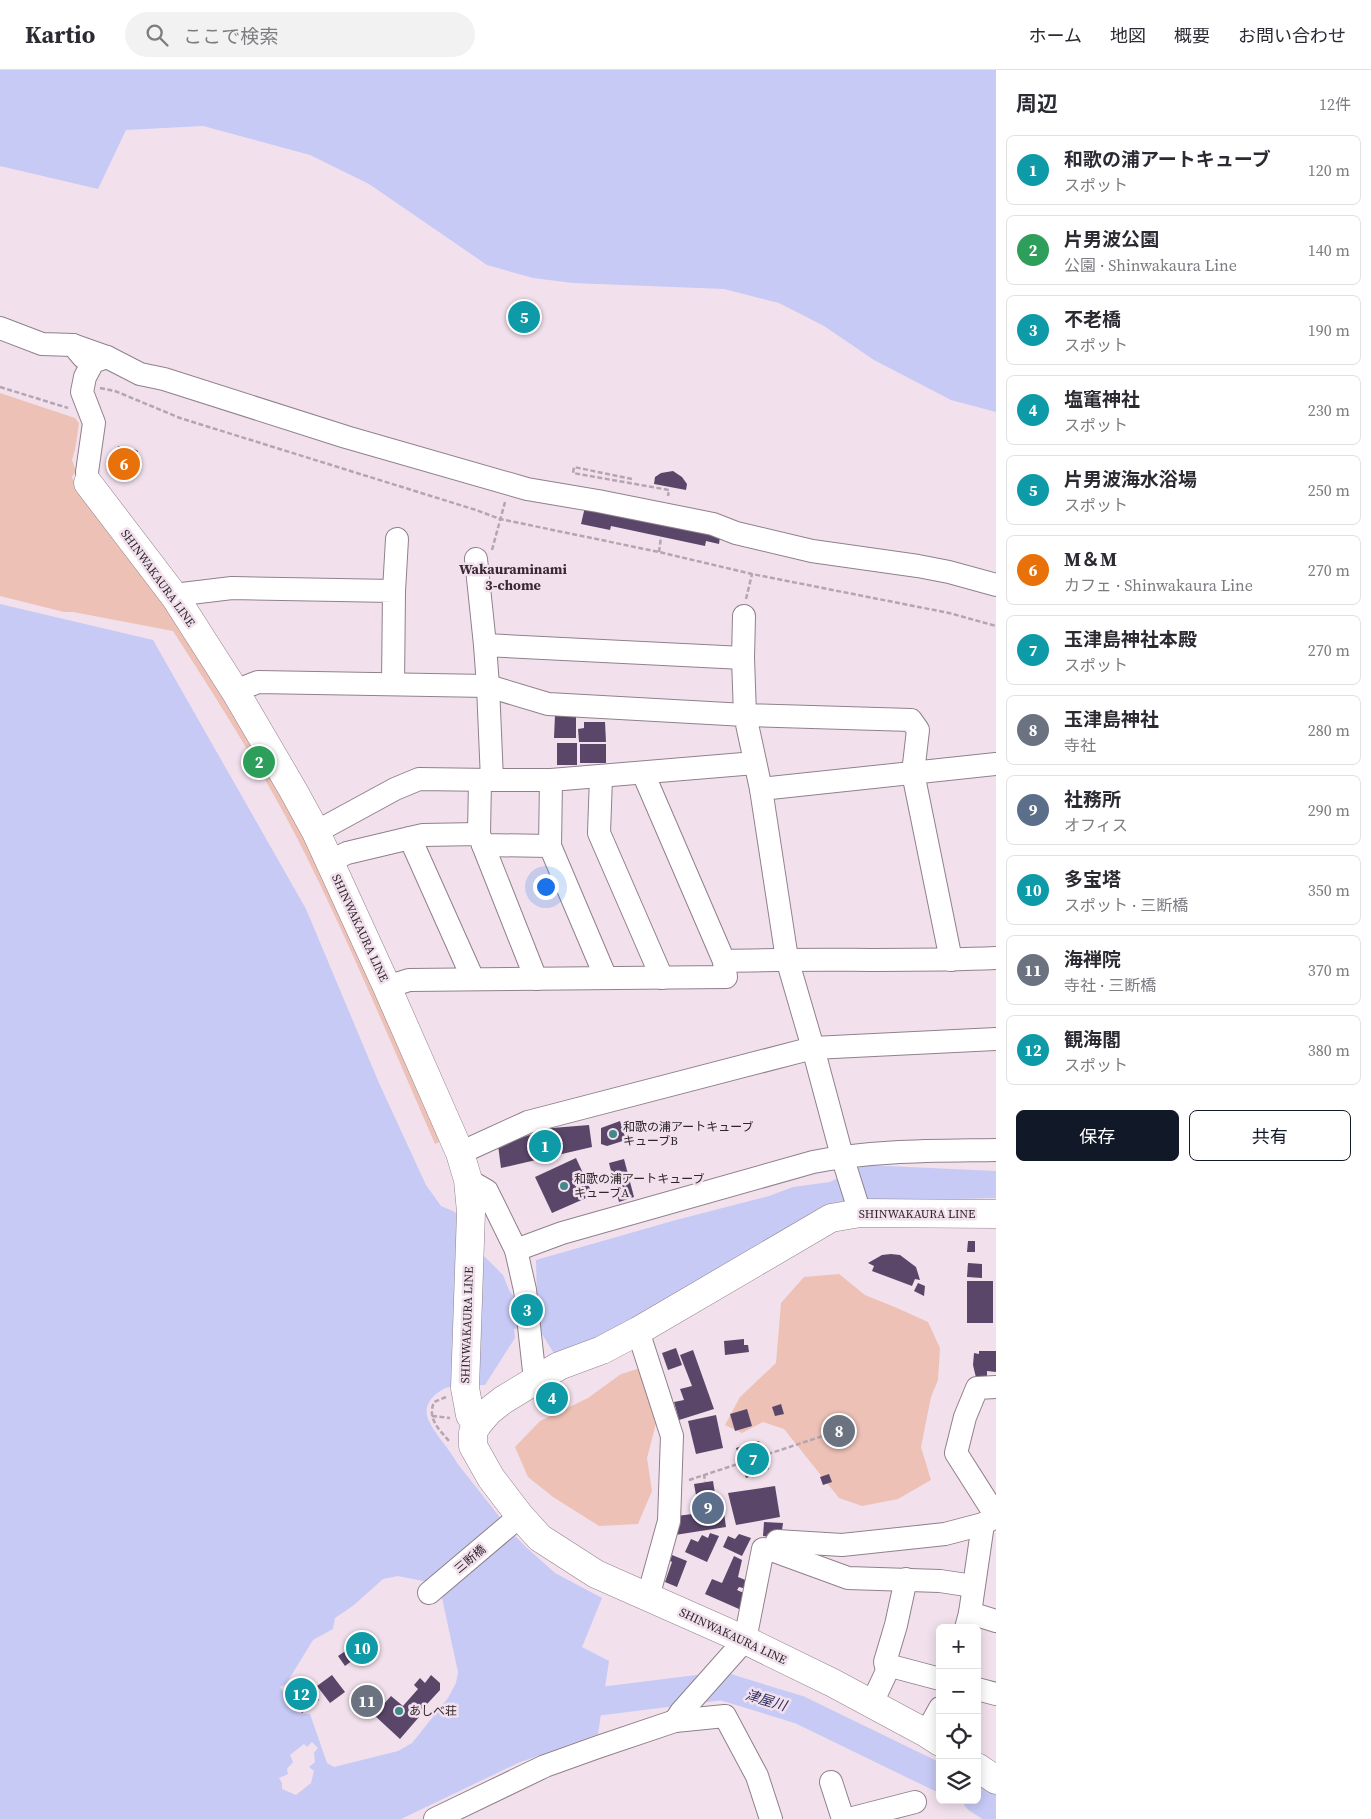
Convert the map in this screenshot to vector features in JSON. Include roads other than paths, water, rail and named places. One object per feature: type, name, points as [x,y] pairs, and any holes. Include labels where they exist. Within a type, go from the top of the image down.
[{"type":"main road","name":"SHINWAKAURA LINE","points":[[88,483],[175,598],[235,691],[316,832],[460,1153],[468,1180],[471,1212],[457,1392],[470,1415],[464,1422]]},
{"type":"main road","name":"SHINWAKAURA LINE","points":[[464,1422],[489,1411],[503,1400],[558,1366],[602,1350],[638,1331],[831,1218],[859,1208],[996,1214]]},
{"type":"main road","name":"SHINWAKAURA LINE","points":[[464,1422],[472,1438],[476,1453],[516,1520],[540,1538],[596,1574],[648,1597],[736,1650],[833,1682],[933,1737]]},
{"type":"main road","points":[[981,1770],[996,1780]]},
{"type":"street","points":[[0,328],[42,344],[73,345],[107,357],[140,374],[164,379],[346,437],[527,489],[713,524],[736,533],[812,551],[925,568],[996,585]]},
{"type":"street","points":[[73,345],[85,360],[82,392],[94,423],[87,466],[88,483]]},
{"type":"street","points":[[84,381],[93,362],[107,357]]},
{"type":"street","points":[[393,684],[394,591],[397,539]]},
{"type":"street","points":[[483,558],[488,686],[486,780],[481,839],[536,979]]},
{"type":"street","points":[[175,598],[182,594],[232,588],[394,591]]},
{"type":"street","points":[[745,609],[743,658],[745,715],[761,789],[787,959],[843,1161],[859,1208]]},
{"type":"street","points":[[485,645],[743,658]]},
{"type":"street","points":[[235,691],[258,682],[488,686],[548,704],[745,715],[911,720],[918,730],[913,773],[952,960]]},
{"type":"street","points":[[316,832],[395,789],[419,779],[551,780],[755,763]]},
{"type":"street","points":[[761,789],[996,764]]},
{"type":"street","points":[[387,987],[409,980],[726,977],[724,961],[643,773]]},
{"type":"street","points":[[601,777],[599,833],[662,978]]},
{"type":"street","points":[[551,780],[550,846],[606,978]]},
{"type":"street","points":[[330,862],[347,854],[423,835],[550,846]]},
{"type":"street","points":[[410,838],[473,979]]},
{"type":"street","points":[[724,961],[787,959],[952,960],[996,958]]},
{"type":"street","points":[[460,1153],[528,1122],[813,1048],[996,1039]]},
{"type":"street","points":[[516,1250],[562,1233],[813,1162],[843,1161],[880,1152],[996,1150]]},
{"type":"street","points":[[468,1180],[487,1191],[516,1250],[525,1290],[535,1380]]},
{"type":"street","points":[[638,1331],[672,1436],[669,1521],[648,1597]]},
{"type":"street","points":[[996,1387],[977,1388],[965,1418],[956,1454],[992,1519],[973,1586],[968,1620],[996,1620]]},
{"type":"street","points":[[774,1551],[777,1541],[842,1545],[946,1534],[992,1519]]},
{"type":"street","name":"三断橋","points":[[429,1593],[516,1520]]},
{"type":"street","points":[[839,1575],[842,1563],[842,1545]]},
{"type":"street","points":[[678,1716],[736,1650],[763,1549],[774,1551],[848,1578],[940,1581],[973,1586]]},
{"type":"street","points":[[887,1671],[885,1662],[896,1625],[906,1579]]},
{"type":"street","points":[[872,1704],[891,1666],[936,1678]]},
{"type":"street","points":[[981,1690],[996,1694]]},
{"type":"street","points":[[933,1737],[939,1714]]},
{"type":"street","points":[[435,1819],[545,1766],[678,1716],[725,1716],[757,1776],[770,1819]]},
{"type":"street","points":[[831,1782],[843,1819]]},
{"type":"street","points":[[849,1819],[915,1802]]},
{"type":"water","points":[[0,70],[996,70],[996,412],[951,400],[874,360],[824,326],[779,303],[724,289],[573,283],[533,278],[487,265],[369,184],[310,155],[203,126],[126,130],[98,189],[0,166]]},
{"type":"water","points":[[0,604],[153,640],[306,909],[379,1083],[426,1185],[441,1206],[455,1212],[474,1246],[503,1275],[509,1290],[517,1301],[537,1298],[536,1260],[769,1196],[793,1187],[830,1182],[865,1165],[996,1171],[996,1198],[837,1202],[810,1216],[662,1307],[590,1342],[555,1355],[542,1334],[540,1324],[514,1329],[515,1338],[485,1385],[448,1387],[432,1398],[427,1409],[429,1421],[457,1463],[513,1534],[555,1573],[602,1598],[582,1647],[609,1661],[598,1734],[518,1763],[401,1819],[0,1819]],"holes":[[[398,1576],[433,1583],[443,1589],[442,1598],[458,1672],[456,1683],[448,1698],[412,1743],[398,1751],[334,1767],[327,1763],[310,1714],[299,1713],[280,1687],[286,1684],[313,1640],[333,1629],[335,1618],[354,1605],[383,1579]],[[312,1742],[318,1748],[314,1753],[315,1762],[309,1767],[314,1771],[311,1783],[296,1795],[282,1789],[282,1783],[279,1778],[288,1774],[287,1769],[293,1762],[290,1755],[304,1744],[307,1747]]]},
{"type":"waterway","name":"津屋川","points":[[578,1704],[722,1686],[800,1710],[936,1776]]},
{"type":"waterway","name":"津屋川","points":[[981,1802],[996,1811]]},
{"type":"place","name":"片男波海水浴場","points":[[524,317]]},
{"type":"place","name":"M＆M","points":[[124,464]]},
{"type":"place","name":"片男波公園","points":[[259,762]]},
{"type":"place","name":"和歌の浦アートキューブ キューブB","points":[[613,1134]]},
{"type":"place","name":"和歌の浦アートキューブ","points":[[545,1146]]},
{"type":"place","name":"和歌の浦アートキューブ キューブA","points":[[564,1186]]},
{"type":"place","name":"不老橋","points":[[527,1310]]},
{"type":"place","name":"塩竃神社","points":[[552,1398]]},
{"type":"place","name":"玉津島神社","points":[[839,1431]]},
{"type":"place","name":"玉津島神社本殿","points":[[753,1459]]},
{"type":"place","name":"社務所","points":[[708,1508]]},
{"type":"place","name":"多宝塔","points":[[362,1648]]},
{"type":"place","name":"観海閣","points":[[301,1694]]},
{"type":"place","name":"海禅院","points":[[367,1701]]},
{"type":"place","name":"あしべ荘","points":[[399,1711]]},
{"type":"district","name":"Wakauraminami 3-chome","points":[[513,578]]}]
